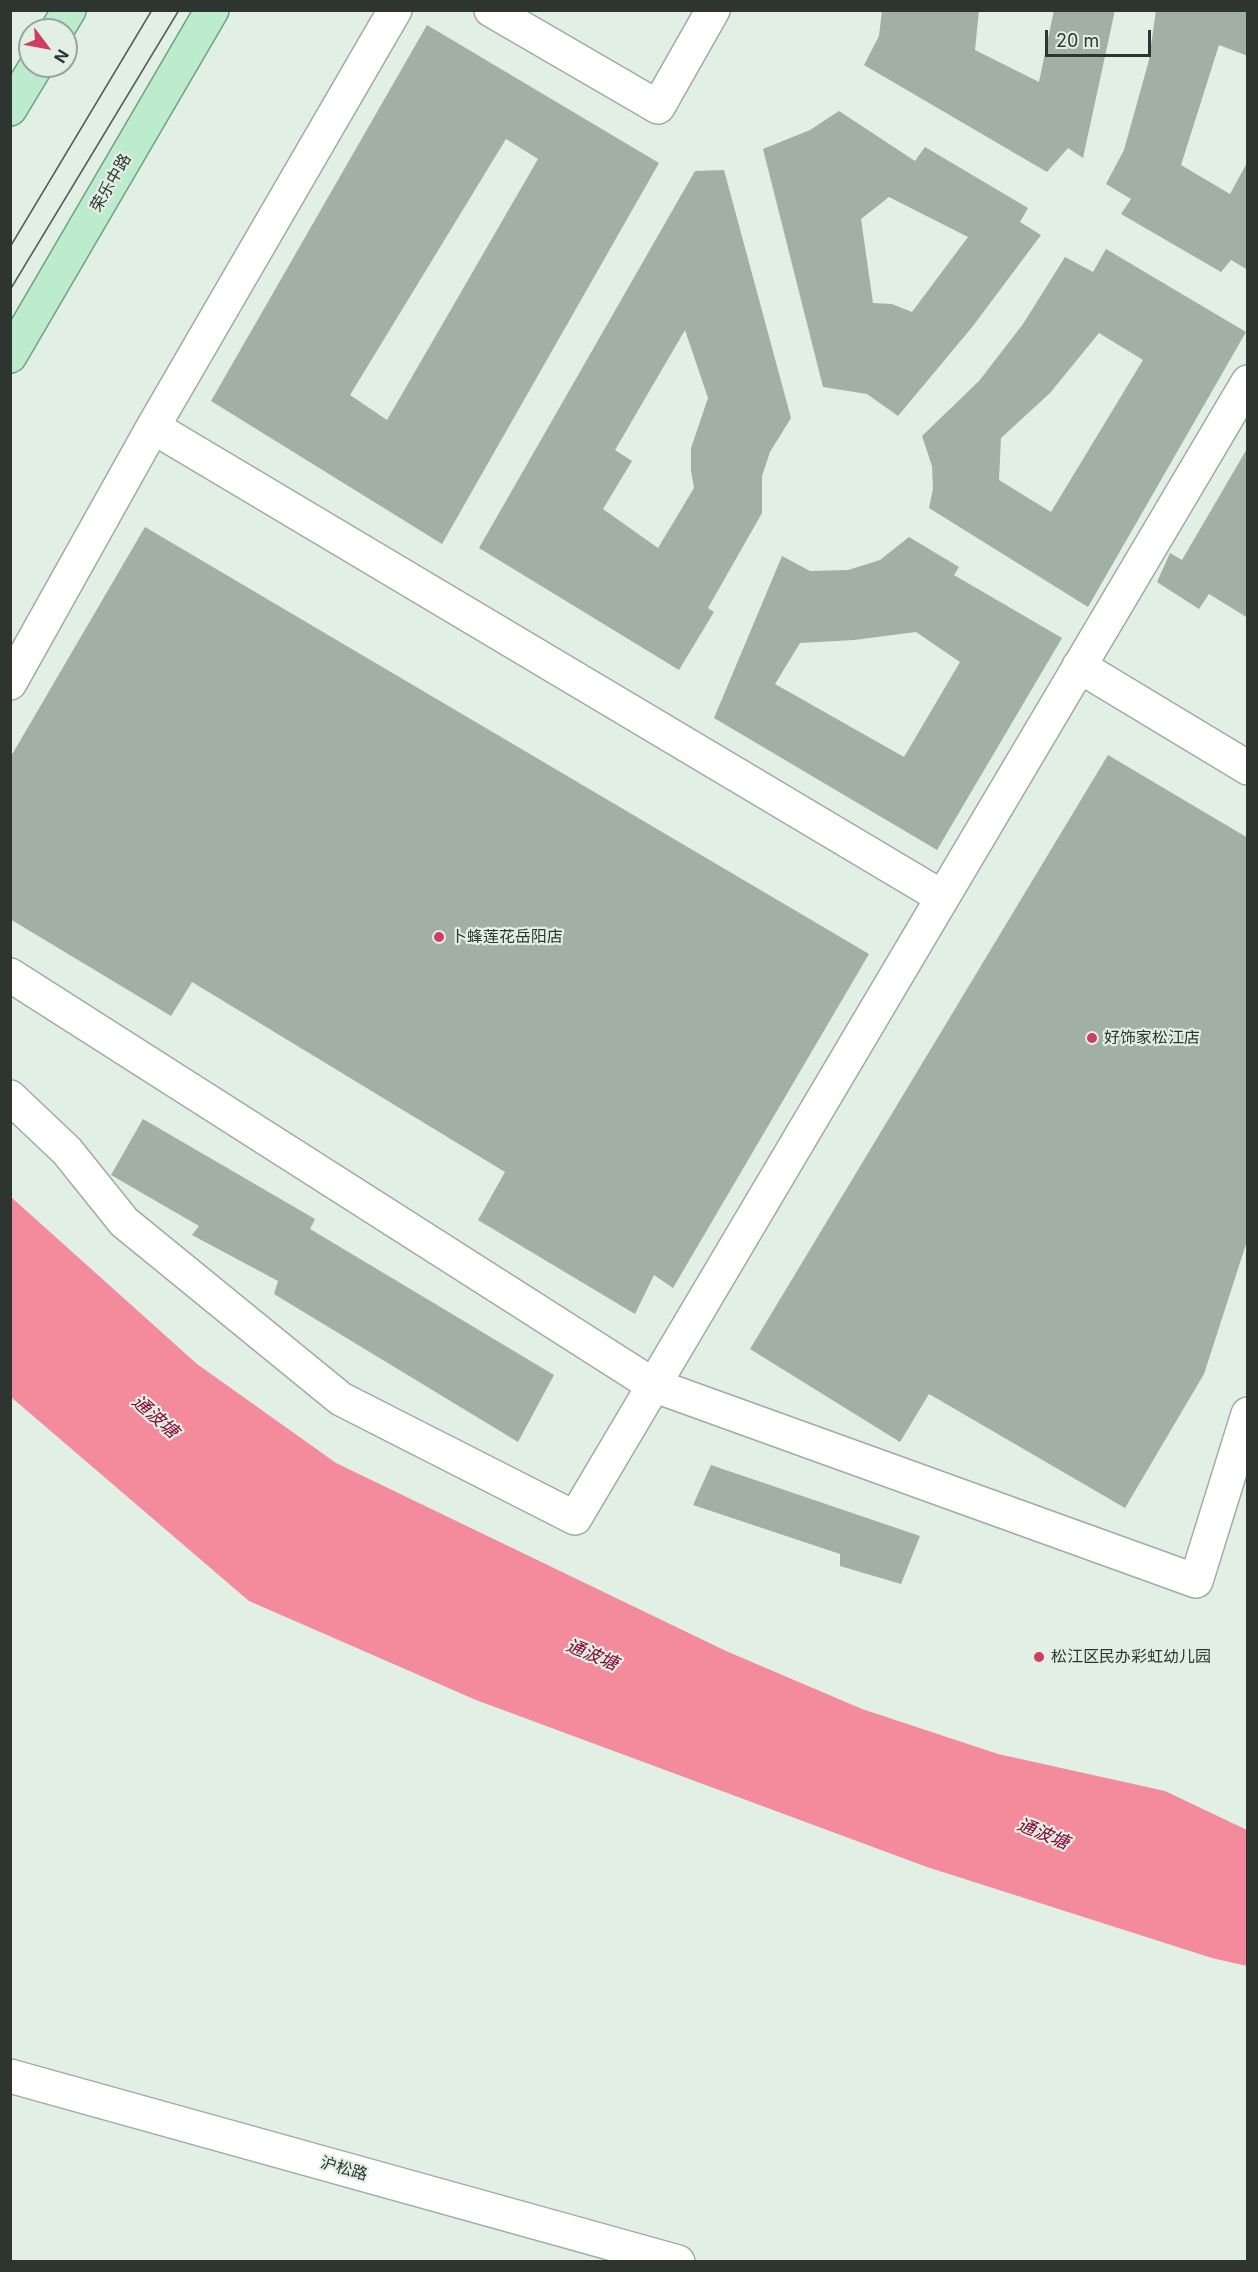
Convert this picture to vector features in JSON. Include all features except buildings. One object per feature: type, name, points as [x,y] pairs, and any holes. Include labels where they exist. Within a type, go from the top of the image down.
[{"type":"main road","name":"荣乐中路","points":[[10,356],[212,10]]},
{"type":"main road","points":[[10,109],[29,78]]},
{"type":"street","points":[[10,683],[153,427],[395,10]]},
{"type":"street","points":[[491,10],[658,107],[713,10]]},
{"type":"street","points":[[10,1096],[67,1151],[124,1222],[341,1399],[575,1518],[1248,382]]},
{"type":"street","points":[[153,427],[942,897]]},
{"type":"street","points":[[1079,666],[1248,768]]},
{"type":"street","points":[[10,975],[653,1385],[1196,1581],[1248,1414]]},
{"type":"street","name":"沪松路","points":[[10,2076],[678,2262]]},
{"type":"water","name":"通波塘","points":[[11,1197],[197,1364],[336,1463],[726,1651],[862,1709],[998,1754],[1165,1791],[1247,1830],[1247,1966],[1212,1958],[927,1867],[476,1700],[249,1601],[11,1397]]},
{"type":"tram line","points":[[10,247],[152,10]]},
{"type":"tram line","points":[[10,290],[179,10]]},
{"type":"place","name":"卜蜂莲花岳阳店","points":[[439,937]]},
{"type":"place","name":"好饰家松江店","points":[[1092,1038]]},
{"type":"place","name":"松江区民办彩虹幼儿园","points":[[1039,1657]]}]
